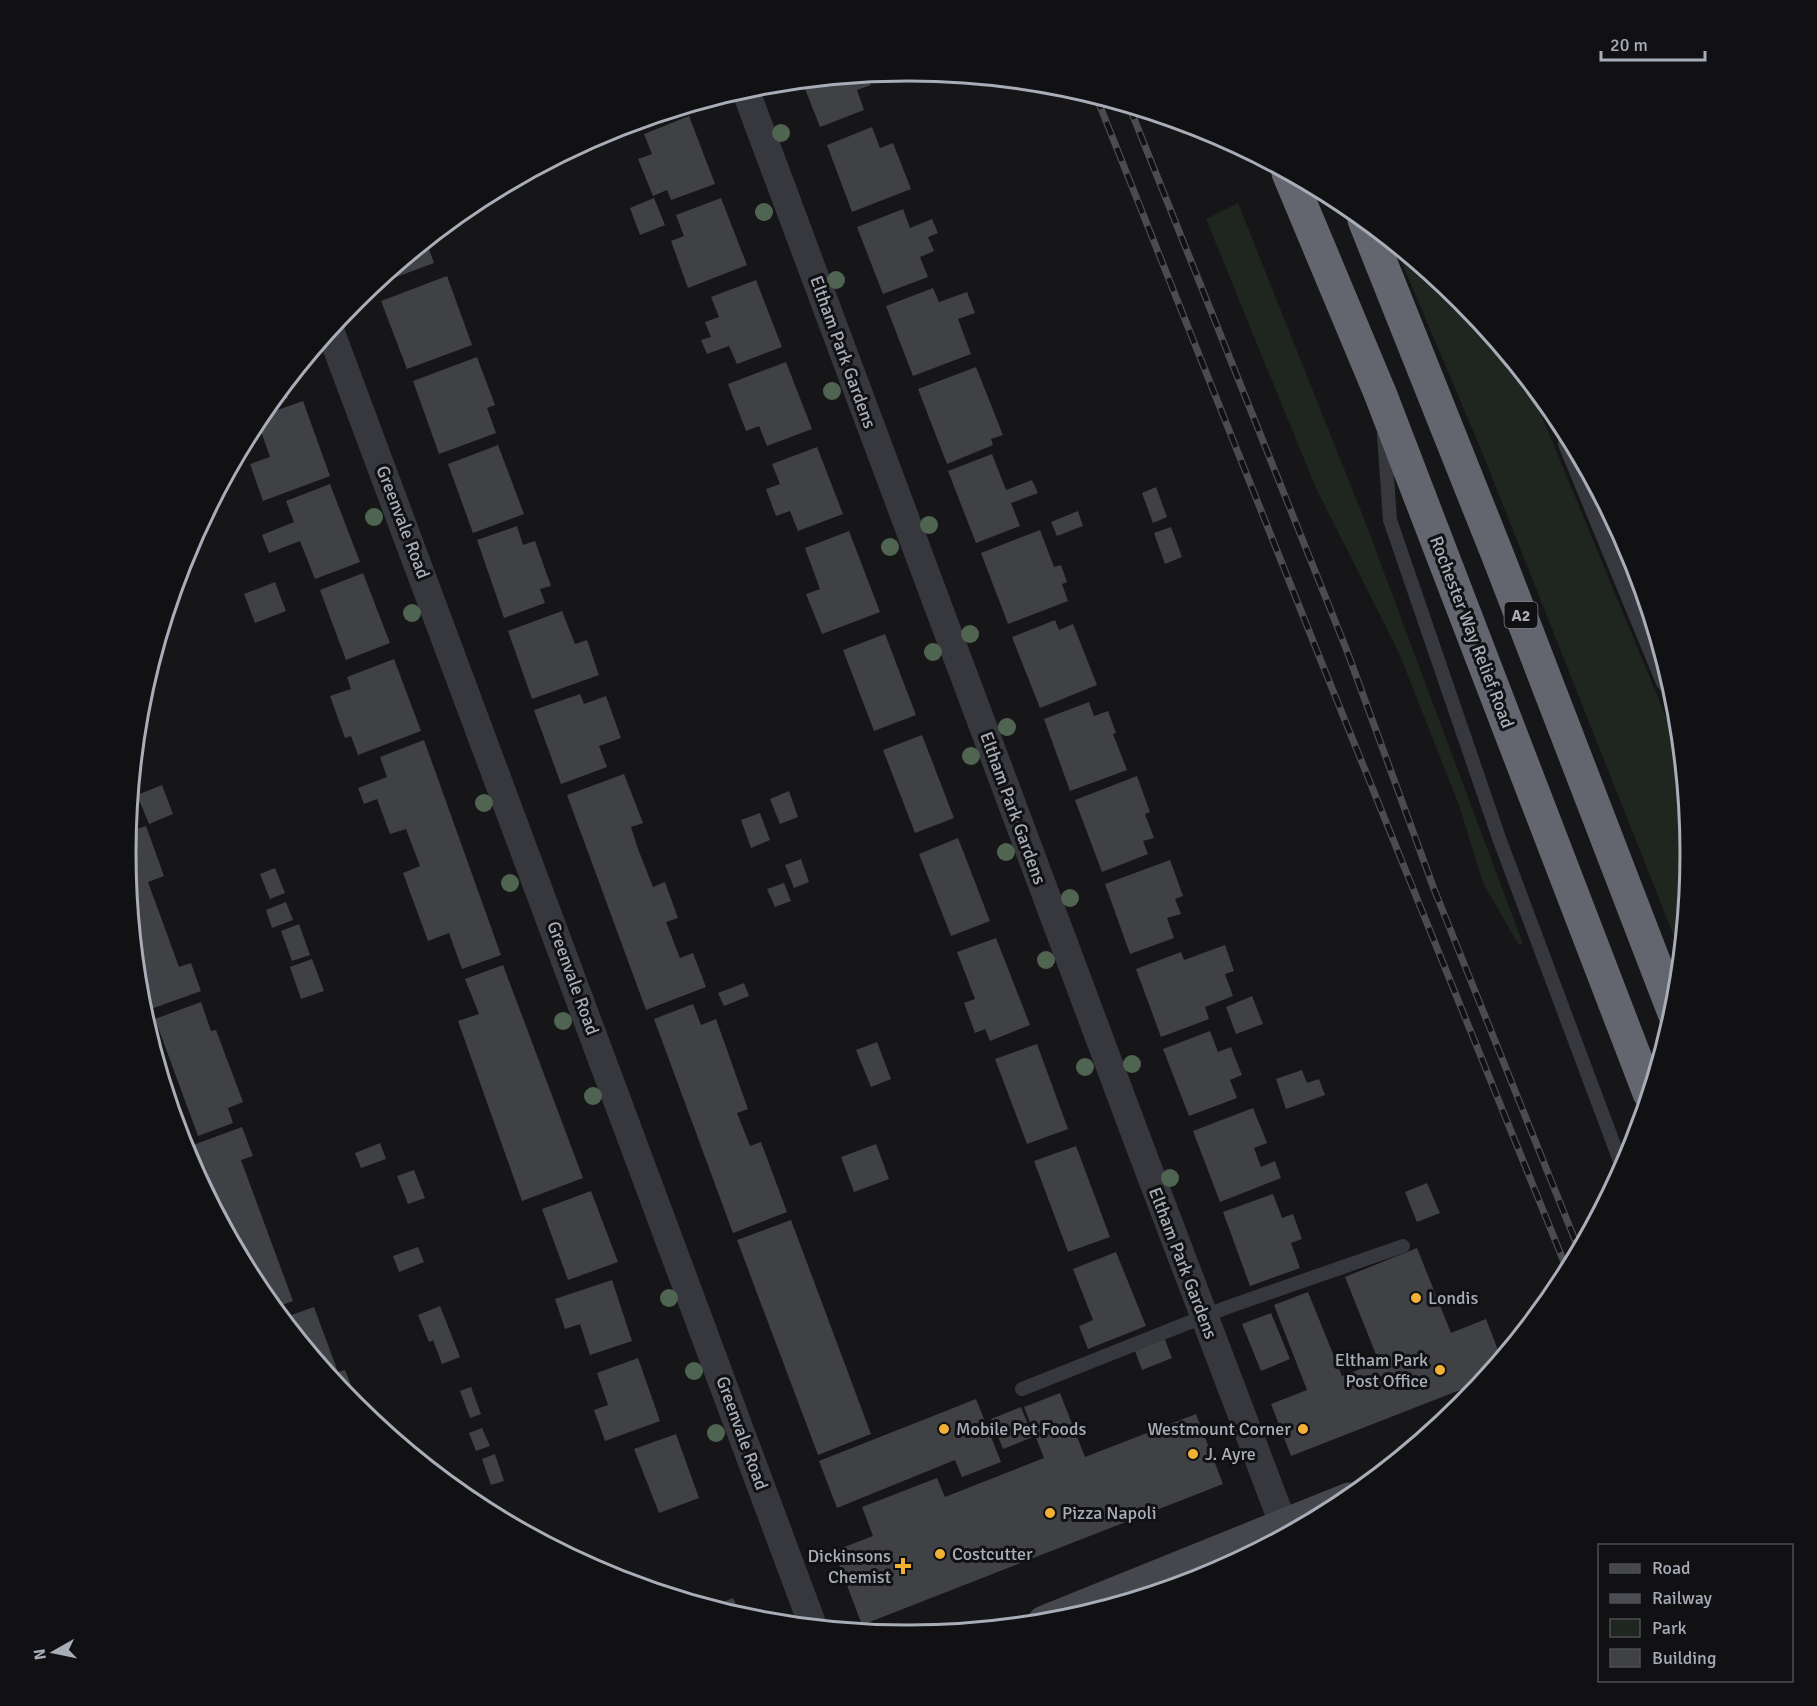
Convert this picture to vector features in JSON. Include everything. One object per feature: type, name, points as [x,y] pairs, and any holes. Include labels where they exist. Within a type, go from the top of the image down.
[{"type":"highway","name":"Rochester Way Relief Road","points":[[1292,183],[1380,393],[1645,1083]]},
{"type":"highway","name":"A2","points":[[1370,235],[1502,567],[1667,995]]},
{"type":"street","name":"Eltham Park Gardens","points":[[748,98],[1284,1527]]},
{"type":"street","name":"Greenvale Road","points":[[333,339],[810,1618]]},
{"type":"street","points":[[1599,509],[1642,611]]},
{"type":"street","points":[[1099,1601],[1262,1539]]},
{"type":"lane","points":[[1380,393],[1390,520],[1499,838],[1618,1156]]},
{"type":"lane","points":[[1022,1389],[1304,1279],[1403,1246]]},
{"type":"green space","points":[[1238,203],[1361,511],[1523,944],[1518,944],[1483,883],[1459,805],[1399,653],[1315,486],[1206,219]]},
{"type":"green space","points":[[1400,259],[1454,307],[1489,344],[1538,407],[1670,726],[1679,803],[1679,903],[1675,940],[1482,452]]},
{"type":"building","points":[[870,83],[871,85],[857,90],[864,110],[820,127],[805,88]]},
{"type":"building","points":[[689,116],[715,184],[671,200],[667,190],[653,196],[638,159],[652,154],[644,134]]},
{"type":"building","points":[[872,127],[880,148],[893,143],[911,189],[852,212],[827,145]]},
{"type":"building","points":[[654,198],[665,225],[640,235],[630,208]]},
{"type":"building","points":[[721,198],[747,265],[688,288],[671,241],[684,236],[676,215]]},
{"type":"building","points":[[903,209],[910,228],[932,219],[938,233],[928,237],[934,251],[920,257],[928,277],[883,294],[857,227]]},
{"type":"building","points":[[429,249],[434,263],[394,278]]},
{"type":"building","points":[[447,276],[472,345],[407,369],[381,301]]},
{"type":"building","points":[[756,280],[782,347],[737,364],[729,346],[707,354],[701,340],[711,337],[705,322],[719,317],[711,297]]},
{"type":"building","points":[[933,288],[939,302],[967,292],[975,313],[958,319],[971,354],[913,376],[886,306]]},
{"type":"building","points":[[477,357],[495,405],[487,408],[496,433],[439,454],[413,381]]},
{"type":"building","points":[[786,362],[812,429],[767,446],[759,426],[746,431],[728,384]]},
{"type":"building","points":[[976,367],[1003,435],[991,439],[993,445],[947,464],[918,389]]},
{"type":"building","points":[[303,401],[330,476],[263,501],[250,464],[270,457],[261,433],[277,410]]},
{"type":"building","points":[[498,445],[524,514],[473,533],[448,464]]},
{"type":"building","points":[[817,447],[843,514],[798,531],[790,511],[776,516],[766,489],[780,484],[772,464]]},
{"type":"building","points":[[992,454],[1006,490],[1032,480],[1038,493],[1011,503],[1020,526],[976,543],[948,471]]},
{"type":"building","points":[[330,484],[360,562],[315,579],[300,541],[269,553],[262,535],[294,522],[286,501]]},
{"type":"building","points":[[1156,487],[1167,517],[1153,523],[1142,493]]},
{"type":"building","points":[[1078,511],[1083,526],[1057,536],[1051,522]]},
{"type":"building","points":[[517,526],[523,545],[535,541],[551,586],[540,589],[545,603],[504,618],[477,540]]},
{"type":"building","points":[[1171,527],[1182,557],[1165,564],[1154,533]]},
{"type":"building","points":[[1040,530],[1054,567],[1061,565],[1067,582],[1062,584],[1068,601],[1008,624],[981,553]]},
{"type":"building","points":[[849,531],[880,612],[822,634],[806,594],[820,589],[805,548]]},
{"type":"building","points":[[363,573],[390,643],[346,660],[320,590]]},
{"type":"building","points":[[275,582],[286,611],[255,623],[244,594]]},
{"type":"building","points":[[562,611],[575,644],[587,640],[599,675],[532,699],[508,631]]},
{"type":"building","points":[[1055,620],[1059,630],[1073,624],[1097,685],[1040,708],[1012,637]]},
{"type":"building","points":[[885,634],[916,715],[874,731],[843,650]]},
{"type":"building","points":[[394,659],[421,731],[358,755],[351,736],[345,738],[330,696],[351,689],[347,677]]},
{"type":"building","points":[[580,694],[584,704],[606,696],[621,738],[599,746],[607,767],[561,784],[534,710]]},
{"type":"building","points":[[1089,702],[1094,716],[1108,711],[1116,733],[1113,734],[1127,770],[1070,791],[1044,719]]},
{"type":"building","points":[[922,735],[954,818],[915,833],[883,750]]},
{"type":"building","points":[[424,740],[501,955],[462,969],[449,933],[428,941],[403,873],[420,866],[406,829],[390,834],[377,799],[364,804],[358,788],[387,777],[380,757]]},
{"type":"building","points":[[624,774],[643,823],[631,827],[638,849],[653,887],[665,882],[678,918],[666,922],[680,958],[693,953],[706,987],[646,1010],[567,795]]},
{"type":"building","points":[[1137,776],[1150,812],[1145,814],[1154,838],[1143,841],[1148,854],[1102,872],[1075,800]]},
{"type":"building","points":[[162,785],[173,814],[149,824],[139,794]]},
{"type":"building","points":[[789,791],[798,817],[780,824],[770,799]]},
{"type":"building","points":[[760,813],[770,840],[751,848],[741,820]]},
{"type":"building","points":[[146,826],[164,876],[148,882],[179,967],[191,963],[201,991],[152,1009],[143,954],[138,903],[137,829]]},
{"type":"building","points":[[958,838],[990,921],[951,936],[919,854]]},
{"type":"building","points":[[801,859],[809,882],[794,888],[785,865]]},
{"type":"building","points":[[1170,860],[1183,896],[1175,899],[1181,914],[1167,918],[1174,938],[1130,954],[1105,884]]},
{"type":"building","points":[[275,868],[285,893],[270,899],[260,874]]},
{"type":"building","points":[[784,883],[791,901],[775,907],[767,889]]},
{"type":"building","points":[[286,902],[293,920],[272,928],[266,910]]},
{"type":"building","points":[[299,924],[310,955],[292,961],[281,931]]},
{"type":"building","points":[[996,938],[1030,1025],[990,1041],[985,1029],[975,1033],[964,1003],[975,999],[957,952]]},
{"type":"building","points":[[1225,945],[1234,971],[1225,974],[1233,996],[1205,1007],[1209,1019],[1161,1037],[1136,969],[1181,952],[1184,960]]},
{"type":"building","points":[[312,959],[324,991],[301,999],[290,967]]},
{"type":"building","points":[[503,965],[583,1178],[522,1201],[458,1021],[479,1014],[465,979]]},
{"type":"building","points":[[744,983],[749,996],[724,1006],[718,993]]},
{"type":"building","points":[[1252,996],[1263,1024],[1236,1034],[1226,1007]]},
{"type":"building","points":[[201,1002],[211,1031],[216,1030],[243,1102],[228,1108],[233,1123],[198,1136],[155,1019]]},
{"type":"building","points":[[693,1004],[701,1025],[716,1019],[748,1109],[737,1113],[750,1146],[761,1142],[787,1212],[733,1233],[654,1019]]},
{"type":"building","points":[[1210,1031],[1218,1052],[1231,1047],[1242,1075],[1230,1080],[1237,1098],[1189,1116],[1163,1049]]},
{"type":"building","points":[[877,1042],[891,1079],[871,1087],[856,1050]]},
{"type":"building","points":[[1037,1044],[1068,1129],[1027,1144],[995,1059]]},
{"type":"building","points":[[1302,1070],[1307,1083],[1319,1079],[1325,1095],[1286,1109],[1276,1079]]},
{"type":"building","points":[[1253,1108],[1267,1143],[1254,1148],[1261,1167],[1275,1161],[1281,1178],[1220,1202],[1193,1131]]},
{"type":"building","points":[[242,1127],[253,1156],[241,1160],[293,1301],[283,1305],[267,1282],[240,1239],[194,1145]]},
{"type":"building","points":[[380,1143],[386,1159],[361,1168],[355,1153]]},
{"type":"building","points":[[876,1144],[889,1179],[854,1192],[841,1157]]},
{"type":"building","points":[[1076,1146],[1110,1237],[1068,1252],[1034,1161]]},
{"type":"building","points":[[414,1170],[425,1198],[408,1204],[397,1176]]},
{"type":"building","points":[[1427,1183],[1440,1213],[1417,1222],[1405,1192]]},
{"type":"building","points":[[591,1191],[618,1262],[568,1280],[542,1209]]},
{"type":"building","points":[[1273,1194],[1282,1218],[1293,1214],[1302,1239],[1291,1243],[1300,1268],[1250,1286],[1223,1212]]},
{"type":"building","points":[[791,1220],[871,1434],[818,1455],[737,1240]]},
{"type":"building","points":[[418,1247],[424,1262],[399,1272],[393,1256]]},
{"type":"building","points":[[1417,1248],[1451,1333],[1486,1319],[1498,1351],[1464,1388],[1291,1456],[1271,1404],[1307,1390],[1274,1305],[1308,1292],[1342,1376],[1379,1362],[1345,1277]]},
{"type":"building","points":[[1116,1252],[1146,1326],[1088,1349],[1079,1326],[1093,1320],[1073,1269]]},
{"type":"building","points":[[612,1280],[632,1341],[590,1355],[580,1324],[565,1329],[555,1299]]},
{"type":"building","points":[[440,1306],[460,1357],[442,1364],[433,1340],[429,1342],[418,1315]]},
{"type":"building","points":[[314,1307],[338,1372],[345,1370],[352,1387],[328,1362],[291,1315]]},
{"type":"building","points":[[1271,1313],[1290,1359],[1261,1371],[1242,1324]]},
{"type":"building","points":[[1164,1337],[1172,1358],[1142,1370],[1134,1348]]},
{"type":"building","points":[[638,1358],[660,1421],[605,1441],[594,1410],[608,1405],[597,1373]]},
{"type":"building","points":[[471,1387],[481,1414],[470,1418],[460,1391]]},
{"type":"building","points":[[1060,1393],[1085,1457],[1196,1414],[1223,1484],[866,1623],[861,1623],[834,1551],[873,1536],[862,1507],[937,1478],[945,1497],[1044,1458],[1024,1407]]},
{"type":"building","name":"Mobile Pet Foods","points":[[976,1399],[1001,1462],[962,1477],[955,1460],[837,1508],[819,1461]]},
{"type":"building","points":[[1021,1407],[1033,1437],[1003,1449],[991,1419]]},
{"type":"building","points":[[482,1428],[490,1446],[476,1451],[469,1433]]},
{"type":"building","points":[[676,1434],[699,1498],[659,1513],[634,1449]]},
{"type":"building","points":[[495,1454],[504,1481],[491,1485],[482,1459]]},
{"type":"building","points":[[733,1598],[736,1605],[723,1602]]},
{"type":"railway","points":[[1100,105],[1563,1261]]},
{"type":"railway","points":[[1132,114],[1347,651],[1434,889],[1576,1241]]},
{"type":"place","name":"Londis","points":[[1416,1298]]},
{"type":"place","name":"Eltham Park Post Office","points":[[1440,1370]]},
{"type":"place","name":"Mobile Pet Foods","points":[[944,1429]]},
{"type":"place","name":"Westmount Corner","points":[[1303,1429]]},
{"type":"place","name":"J. Ayre","points":[[1193,1454]]},
{"type":"place","name":"Pizza Napoli","points":[[1050,1513]]},
{"type":"place","name":"Costcutter","points":[[940,1554]]},
{"type":"place","name":"Dickinsons Chemist","points":[[903,1566]]}]
